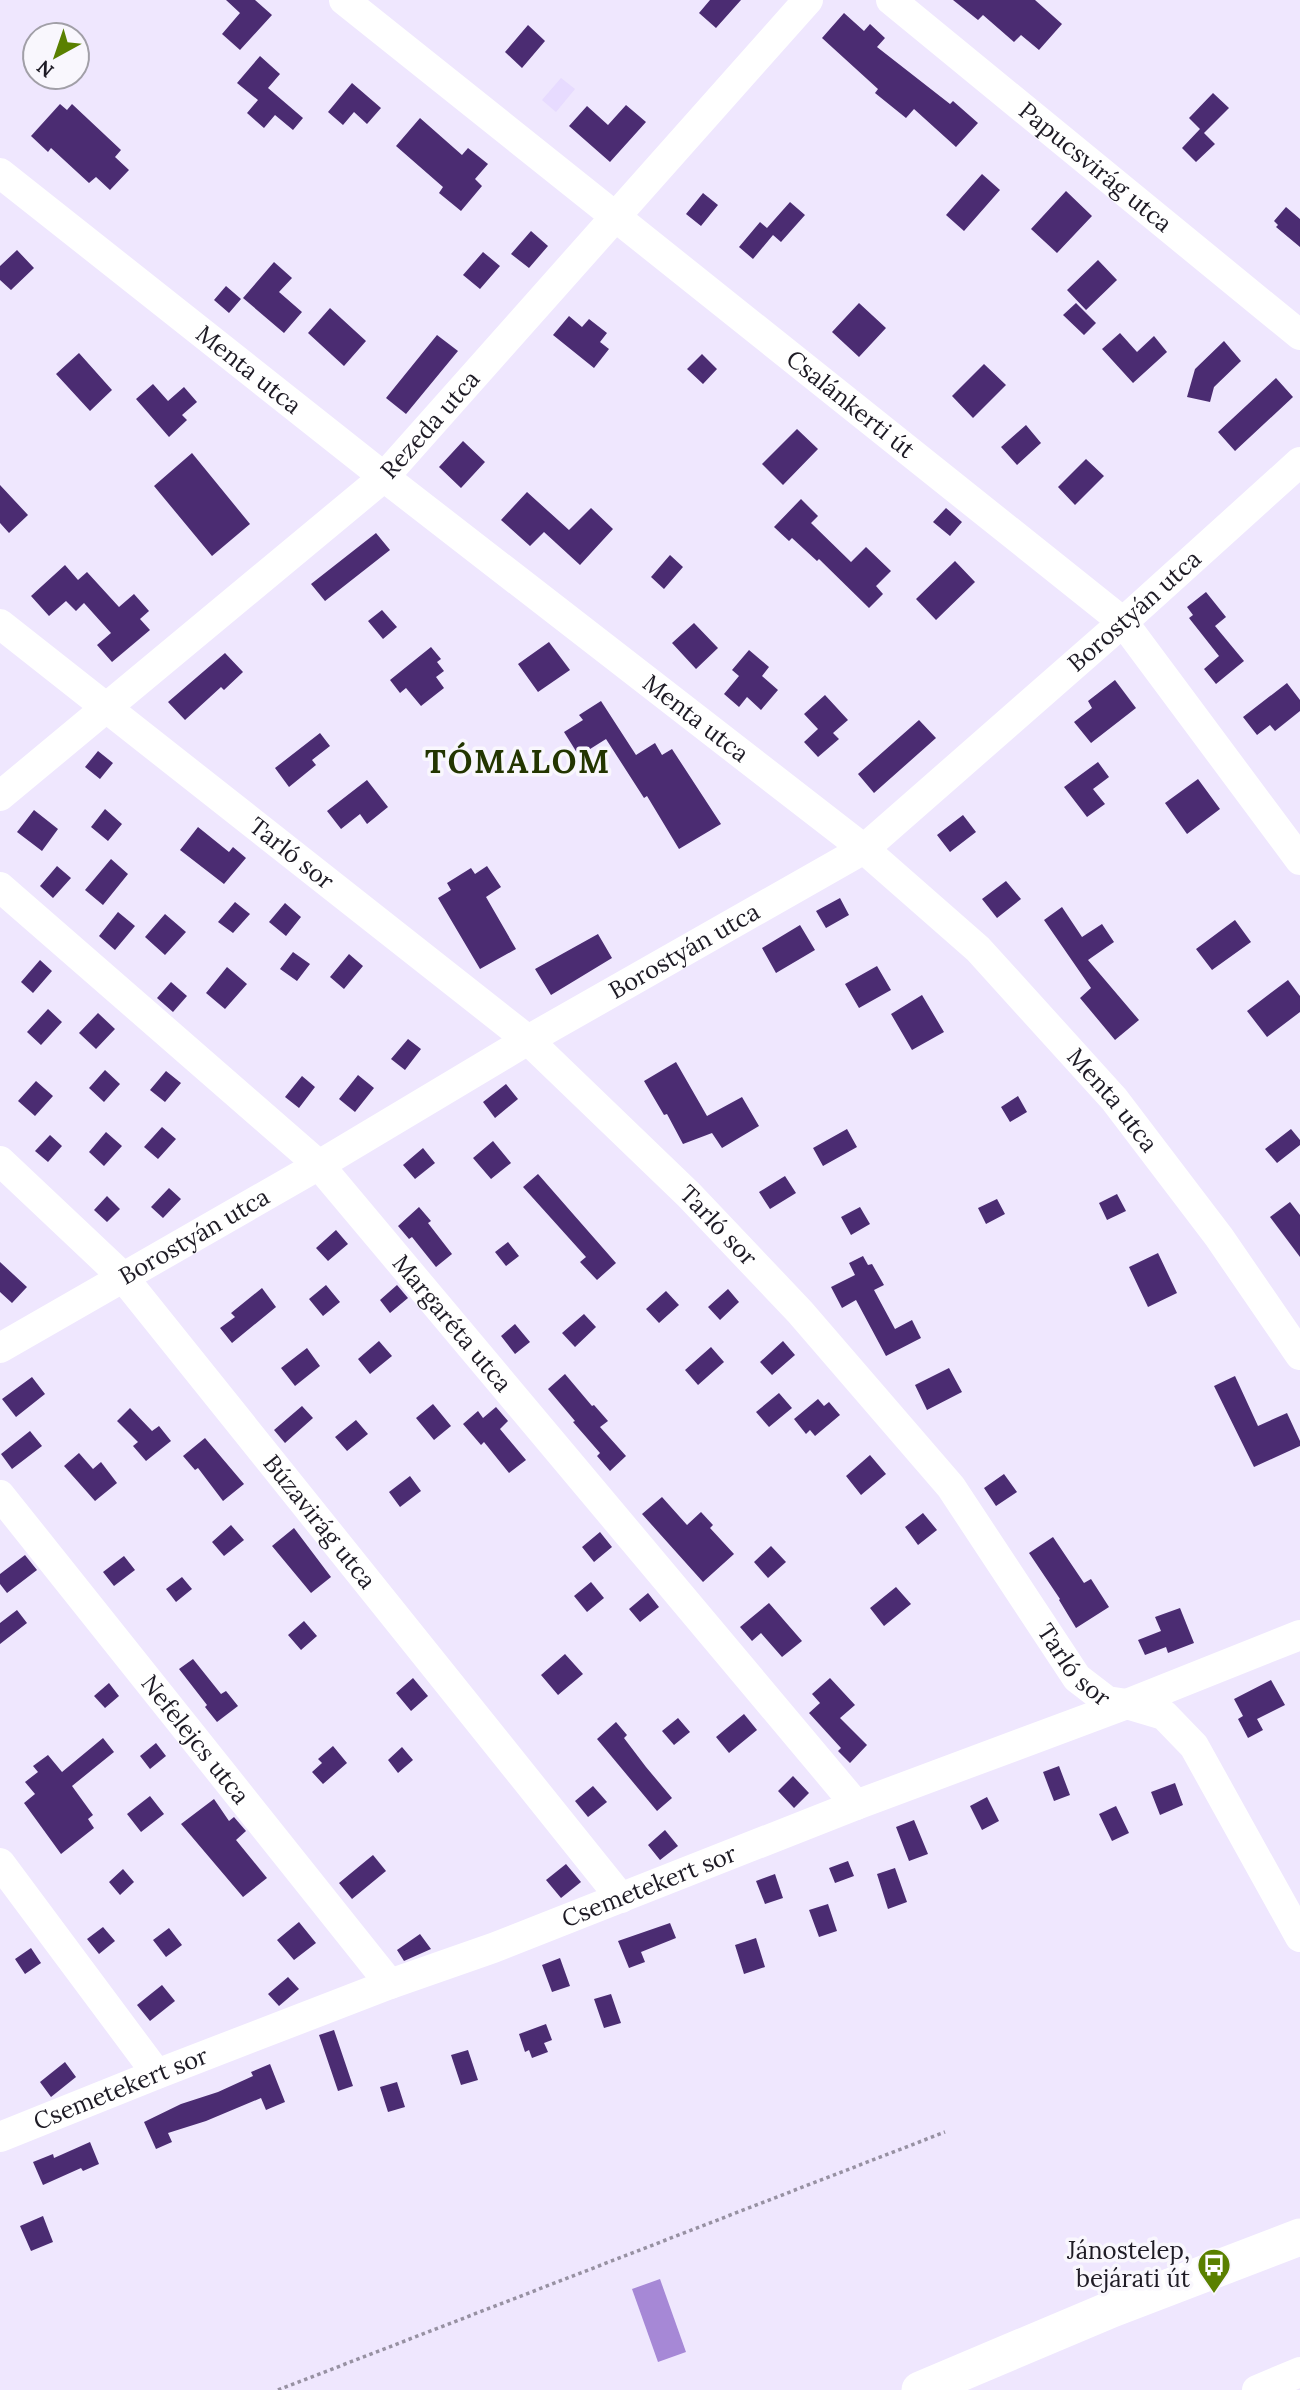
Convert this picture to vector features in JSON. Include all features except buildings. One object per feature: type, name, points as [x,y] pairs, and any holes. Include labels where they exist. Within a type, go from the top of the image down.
[{"type":"main road","points":[[920,2390],[1112,2309],[1300,2237]]},
{"type":"street","name":"Csalánkerti út","points":[[344,0],[1123,622],[1300,860]]},
{"type":"street","name":"Rezeda utca","points":[[0,796],[384,477],[808,0]]},
{"type":"street","name":"Papucsvirág utca","points":[[891,0],[1300,335]]},
{"type":"street","name":"Menta utca","points":[[0,173],[384,477],[864,849],[978,949],[1115,1099],[1219,1237],[1300,1355]]},
{"type":"street","name":"Borostyán utca","points":[[0,1348],[319,1165],[528,1040],[864,849],[1123,622],[1300,462]]},
{"type":"street","name":"Tarló sor","points":[[0,624],[528,1040],[689,1195],[800,1312],[951,1487],[1077,1678],[1107,1701],[1127,1704],[1164,1716],[1194,1746],[1300,1937]]},
{"type":"street","name":"Margaréta utca","points":[[0,887],[319,1165],[856,1805]]},
{"type":"street","name":"Búzavirág utca","points":[[0,1161],[122,1277],[621,1898]]},
{"type":"street","name":"Nefelejcs utca","points":[[0,1495],[390,1984]]},
{"type":"street","name":"Csemetekert sor","points":[[0,2137],[390,1984],[493,1948],[1300,1635]]},
{"type":"street","points":[[0,1863],[157,2074]]},
{"type":"street","points":[[1257,2390],[1300,2372]]},
{"type":"path","points":[[278,2390],[945,2132]]},
{"type":"shaded area","points":[[561,78],[575,89],[556,112],[542,100]]},
{"type":"shaded area","points":[[660,2279],[686,2352],[658,2362],[632,2289]]},
{"type":"place","name":"Jánostelep, bejárati út","points":[[1214,2295]]},
{"type":"district","name":"TÓMALOM","points":[[518,762]]}]
